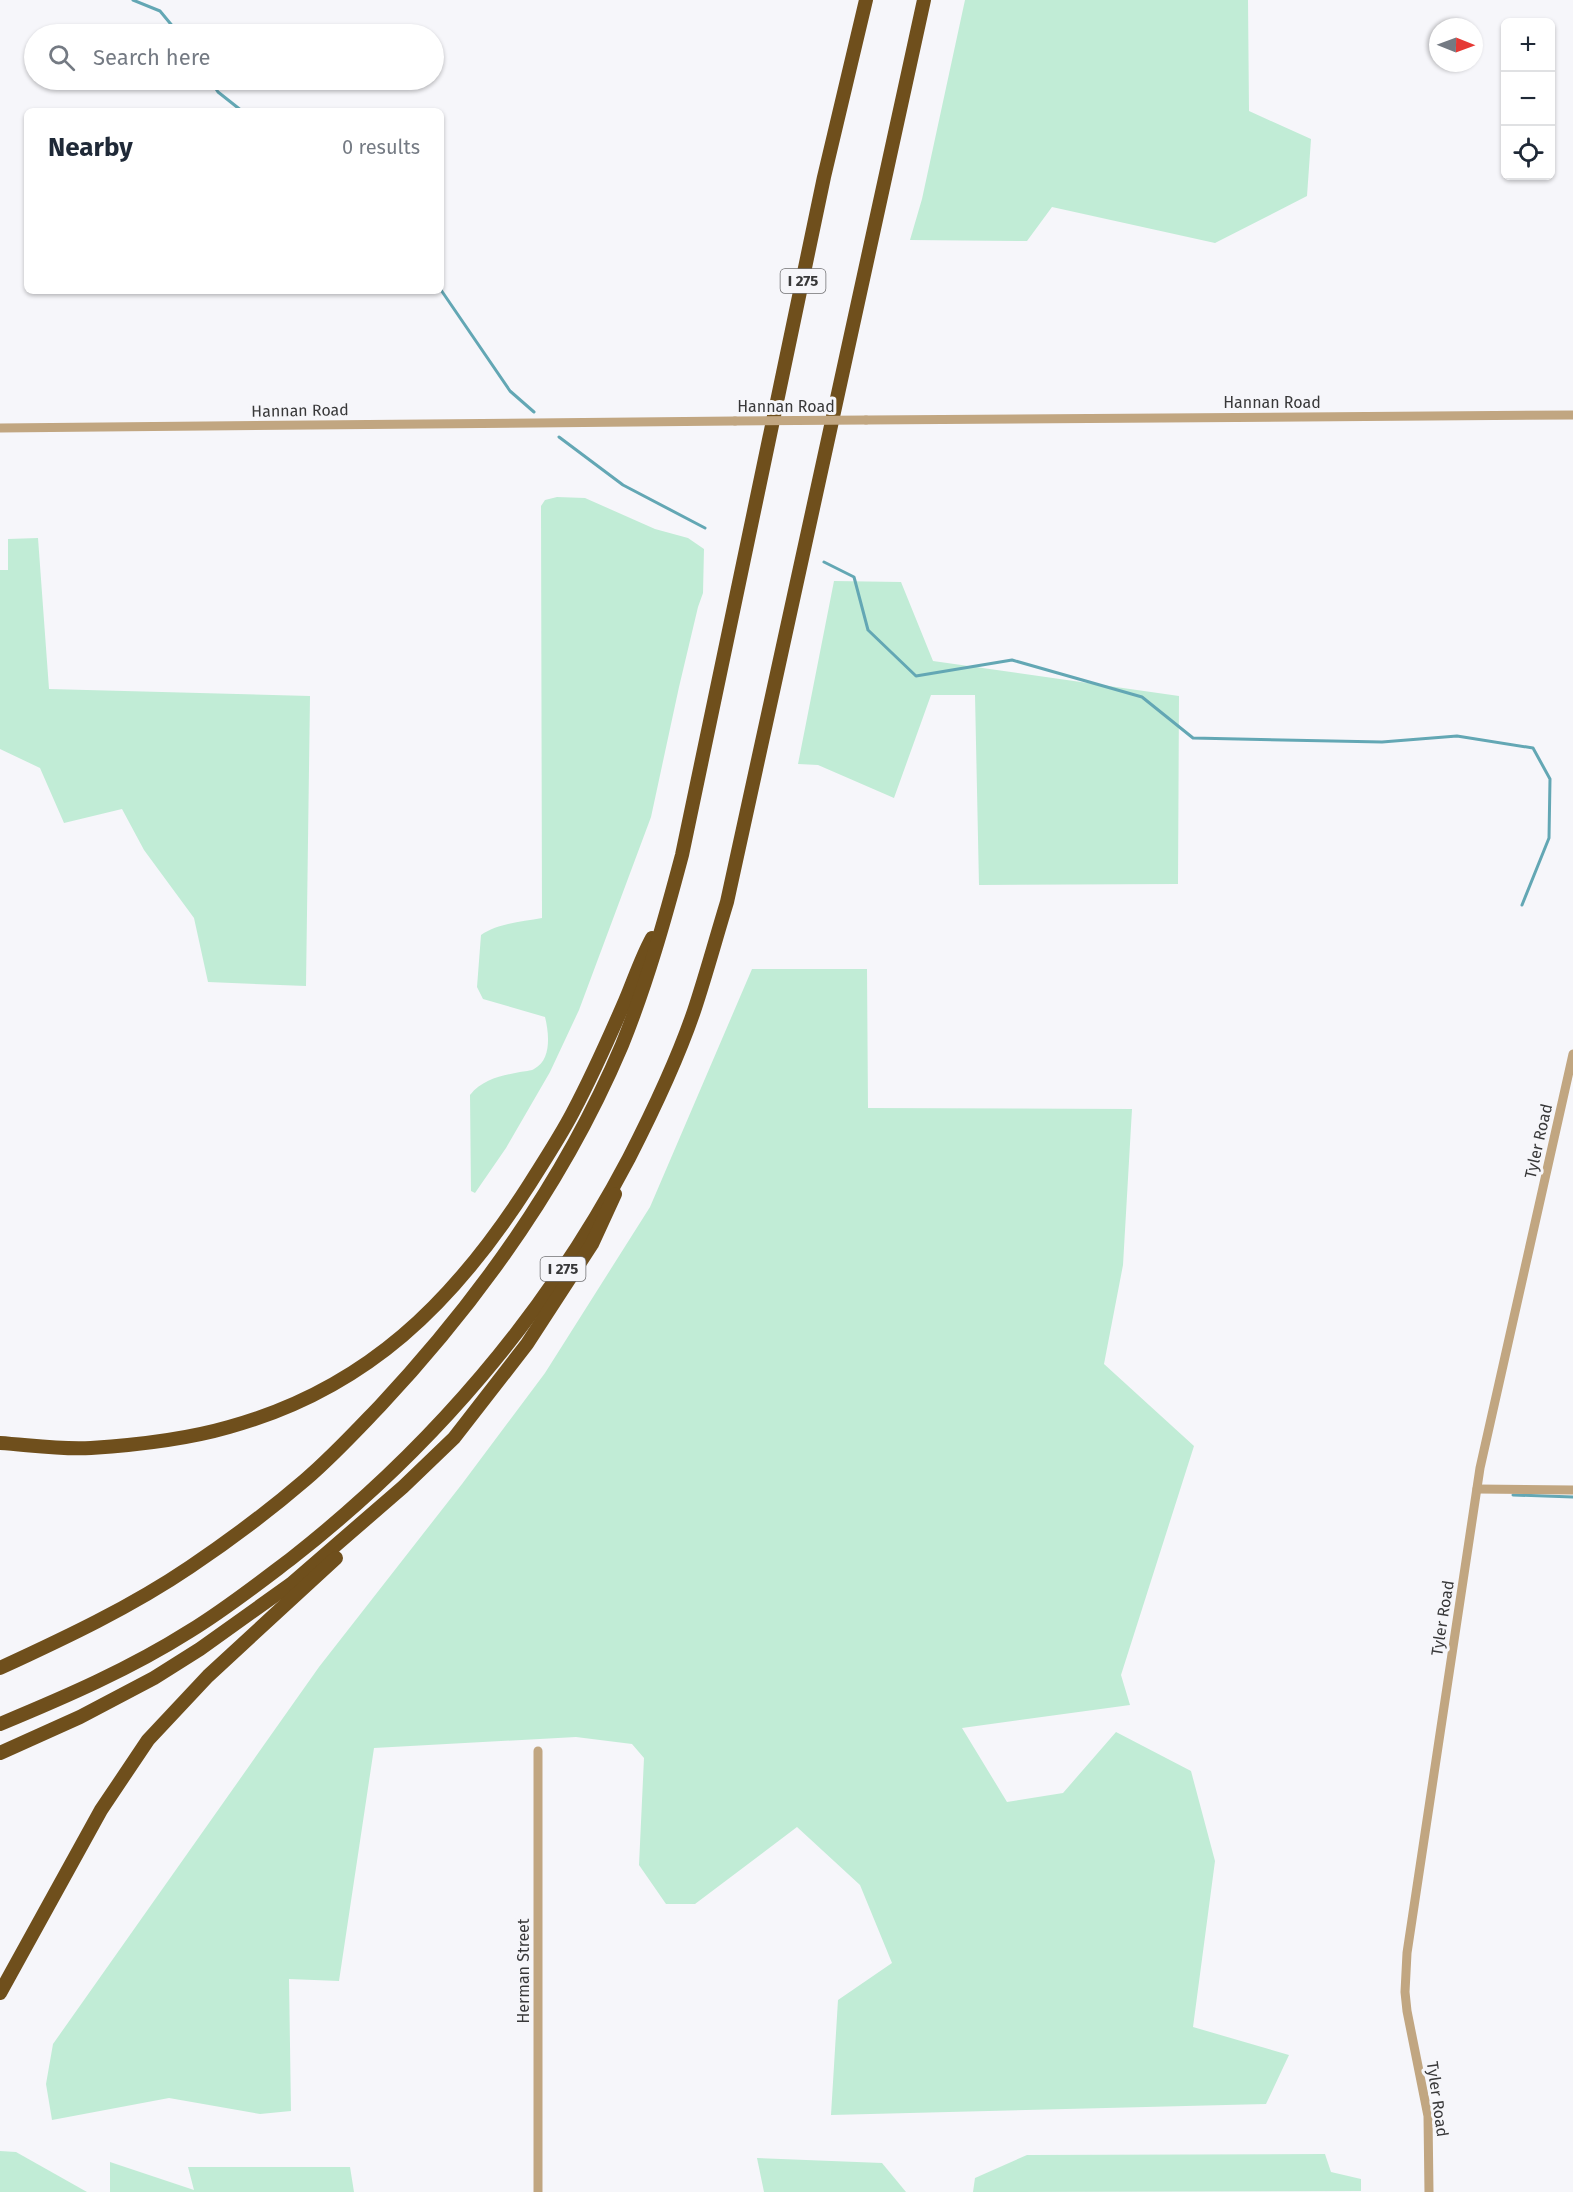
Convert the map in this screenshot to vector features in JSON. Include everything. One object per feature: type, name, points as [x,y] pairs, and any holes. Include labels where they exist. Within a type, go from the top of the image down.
[{"type":"highway","name":"I 275","points":[[0,1668],[89,1626],[189,1567],[266,1513],[335,1454],[426,1356],[503,1258],[575,1141],[621,1045],[648,974],[682,855],[824,177],[866,0]]},
{"type":"highway","name":"I 275","points":[[0,1724],[96,1683],[190,1631],[263,1580],[324,1533],[373,1491],[450,1414],[534,1311],[572,1256],[629,1159],[693,1013],[727,902],[924,0]]},
{"type":"highway","points":[[0,1443],[88,1448],[190,1436],[230,1427],[304,1400],[368,1364],[402,1338],[430,1313],[487,1247],[547,1157],[573,1113],[602,1055],[646,950],[667,910]]},
{"type":"highway","points":[[0,1753],[80,1717],[154,1678],[200,1649],[291,1584],[403,1488],[454,1438],[527,1344],[592,1244],[609,1211],[629,1159]]},
{"type":"highway","points":[[0,1436],[120,1445]]},
{"type":"highway","points":[[0,1993],[101,1810],[148,1740],[208,1676],[383,1514],[403,1488]]},
{"type":"street","name":"Hannan Road","points":[[0,428],[1573,415]]},
{"type":"street","name":"Tyler Road","points":[[1429,2192],[1428,2116],[1407,2011],[1405,1972],[1477,1488],[1569,1092],[1573,1054]]},
{"type":"street","points":[[1477,1488],[1573,1490]]},
{"type":"street","name":"Herman Street","points":[[538,1751],[538,2192]]},
{"type":"green space","points":[[965,0],[1248,0],[1249,111],[1311,139],[1307,196],[1215,243],[1052,207],[1027,241],[910,240],[922,199]]},
{"type":"green space","points":[[557,497],[585,498],[655,529],[688,538],[704,549],[703,593],[679,687],[651,817],[579,1010],[550,1072],[506,1148],[475,1193],[471,1191],[470,1095],[481,1085],[493,1079],[534,1069],[544,1059],[548,1046],[545,1017],[483,999],[477,987],[481,935],[503,925],[542,918],[541,506],[545,500]]},
{"type":"green space","points":[[38,538],[49,689],[310,696],[306,986],[208,982],[194,918],[144,850],[122,809],[64,823],[40,768],[0,749],[0,570],[8,570],[8,539]]},
{"type":"green space","points":[[834,581],[901,582],[933,661],[1179,696],[1178,884],[979,885],[975,695],[931,695],[894,798],[818,765],[798,764]]},
{"type":"green space","points":[[752,969],[867,969],[868,1108],[1132,1109],[1123,1265],[1104,1364],[1194,1446],[1121,1675],[1130,1705],[962,1728],[1007,1802],[1063,1793],[1116,1732],[1191,1771],[1215,1861],[1193,2027],[1289,2055],[1266,2104],[831,2115],[838,2000],[892,1963],[860,1885],[797,1827],[695,1904],[666,1904],[639,1865],[644,1758],[632,1744],[576,1737],[374,1748],[339,1981],[289,1979],[291,2111],[260,2114],[169,2098],[52,2120],[46,2084],[53,2044],[319,1667],[462,1484],[545,1373],[650,1207]]},
{"type":"green space","points":[[0,2151],[16,2152],[87,2192],[0,2192]]},
{"type":"green space","points":[[1325,2154],[1331,2172],[1361,2179],[1361,2191],[973,2192],[975,2178],[1027,2155]]},
{"type":"green space","points":[[757,2158],[882,2163],[906,2192],[764,2192]]},
{"type":"green space","points":[[110,2162],[194,2190],[188,2167],[350,2167],[354,2192],[110,2192]]},
{"type":"waterway","points":[[133,0],[160,11],[171,24]]},
{"type":"waterway","points":[[217,90],[238,108]]},
{"type":"waterway","points":[[444,294],[510,391],[534,412]]},
{"type":"waterway","points":[[559,437],[623,485],[705,528]]},
{"type":"waterway","points":[[824,562],[854,577],[868,630],[916,676],[1012,660],[1142,697],[1193,738],[1382,742],[1457,736],[1533,748],[1550,779],[1549,838],[1522,905]]},
{"type":"waterway","points":[[1513,1495],[1573,1497]]}]
